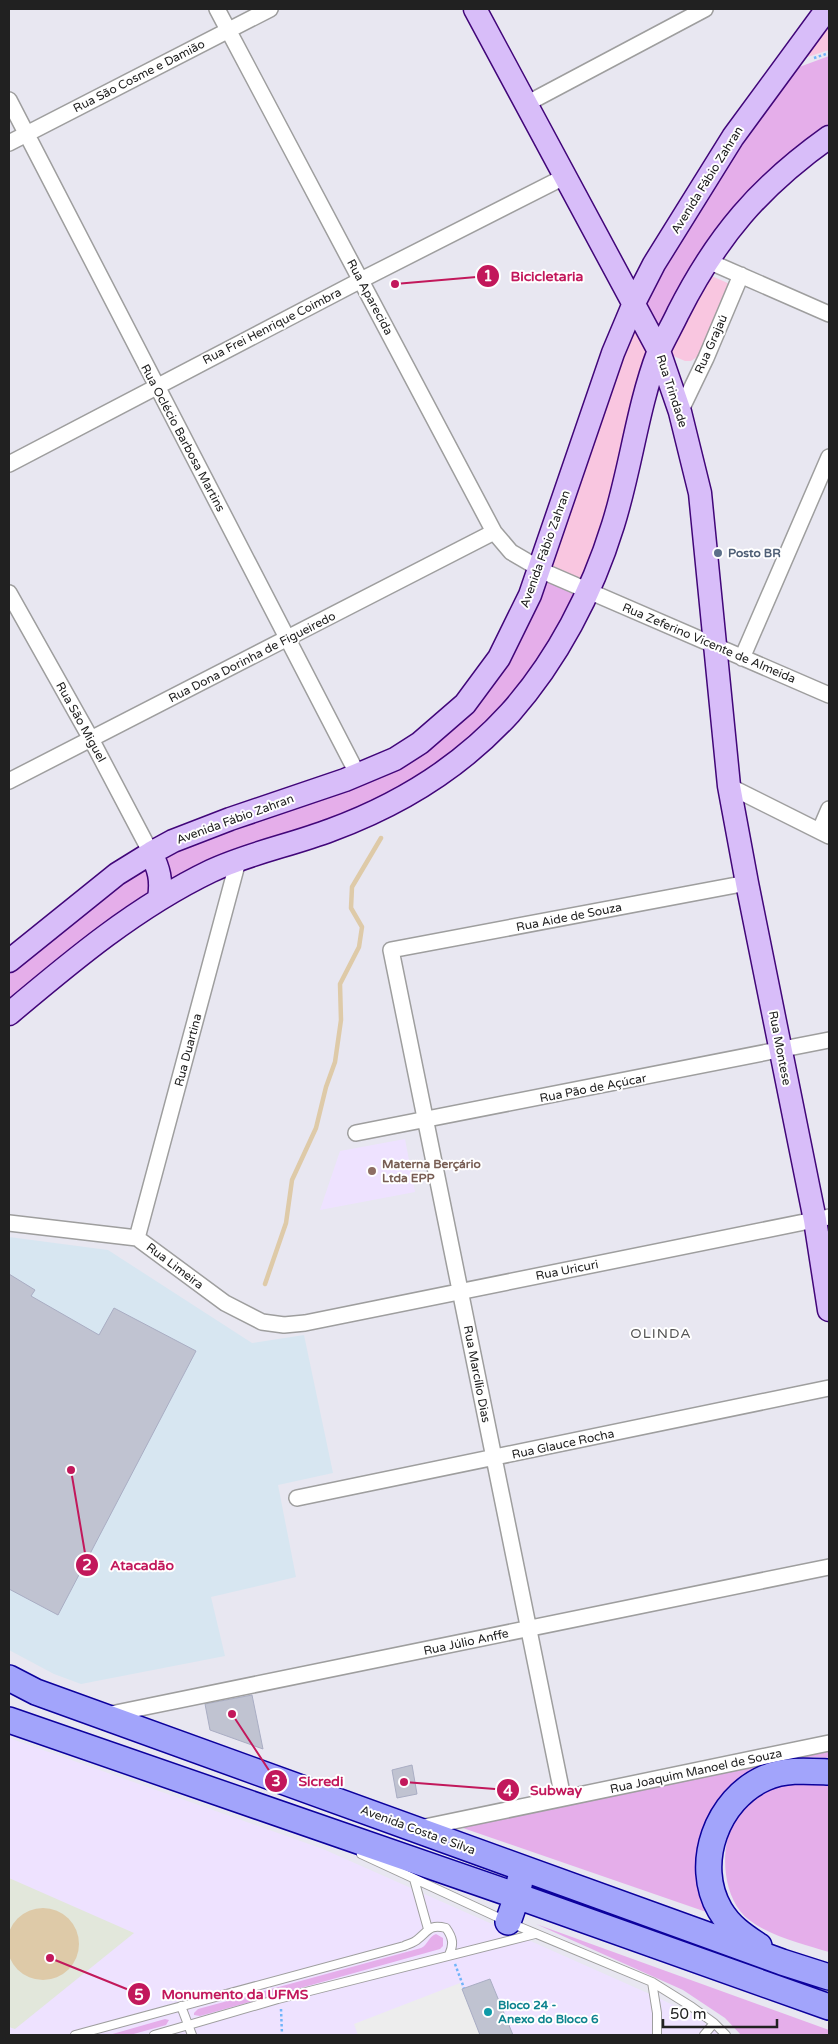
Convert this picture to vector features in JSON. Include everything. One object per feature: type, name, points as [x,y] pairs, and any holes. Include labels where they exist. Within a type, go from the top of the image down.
[{"type":"main road","name":"Rua Trindade","points":[[475,9],[659,351],[680,412],[700,493],[729,786]]},
{"type":"main road","name":"Avenida Fábio Zahran","points":[[9,961],[117,874],[150,853],[173,841],[230,818],[358,775],[395,759],[420,743],[465,704],[499,658],[530,595],[613,353],[634,303],[654,264],[733,138],[827,9]]},
{"type":"main road","points":[[9,1014],[63,969],[159,898],[214,870],[332,830],[395,803],[453,766],[480,744],[511,712],[559,646],[588,591],[613,525],[640,410],[659,351],[696,278],[739,216],[795,162],[829,137]]},
{"type":"main road","name":"Rua Montese","points":[[729,786],[781,1051],[822,1219],[829,1310]]},
{"type":"main road","points":[[150,853],[160,874],[159,898]]},
{"type":"main road","name":"Avenida Costa e Silva","points":[[9,1678],[36,1692],[782,1962],[829,1977]]},
{"type":"main road","points":[[9,1720],[517,1896],[829,2008]]},
{"type":"main road","points":[[782,1962],[736,1931],[720,1910],[712,1888],[709,1854],[717,1825],[734,1799],[765,1778],[799,1770],[829,1772]]},
{"type":"main road","points":[[501,1932],[517,1896],[522,1868]]},
{"type":"street","name":"Rua Aparecida","points":[[217,9],[494,532],[510,552],[540,570]]},
{"type":"street","name":"Rua São Cosme e Damião","points":[[9,143],[270,9]]},
{"type":"street","points":[[526,104],[705,9]]},
{"type":"street","name":"Rua Oclécio Barbosa Martins","points":[[9,100],[358,775]]},
{"type":"street","name":"Rua Frei Henrique Coimbra","points":[[9,464],[156,386],[564,177]]},
{"type":"street","points":[[708,261],[829,314]]},
{"type":"street","name":"Rua Grajaú","points":[[680,412],[706,358],[741,276]]},
{"type":"street","points":[[742,658],[829,457]]},
{"type":"street","name":"Rua Dona Dorinha de Figueiredo","points":[[9,782],[494,532]]},
{"type":"street","name":"Rua Zeferino Vicente de Almeida","points":[[540,570],[829,695]]},
{"type":"street","name":"Rua São Miguel","points":[[9,593],[91,739],[150,853]]},
{"type":"street","points":[[729,786],[825,833],[829,809]]},
{"type":"street","name":"Rua Duartina","points":[[138,1238],[238,862]]},
{"type":"street","name":"Rua Aide de Souza","points":[[391,950],[747,883]]},
{"type":"street","name":"Rua Marcílio Dias","points":[[391,950],[563,1798]]},
{"type":"street","name":"Rua Pão de Açúcar","points":[[356,1134],[829,1040]]},
{"type":"street","name":"Rua Uricuri","points":[[306,1323],[822,1219]]},
{"type":"street","name":"Rua Limeira","points":[[9,1223],[138,1238],[225,1303],[262,1322],[284,1325],[306,1323]]},
{"type":"street","name":"Rua Glauce Rocha","points":[[297,1498],[494,1459],[829,1388]]},
{"type":"street","name":"Rua Júlio Anffe","points":[[102,1716],[829,1567]]},
{"type":"street","name":"Rua Joaquim Manoel de Souza","points":[[415,1829],[829,1743]]},
{"type":"lane","points":[[325,1831],[362,1855],[414,1878],[501,1932],[535,1934],[652,1982],[714,2023],[726,2035]]},
{"type":"lane","points":[[414,1878],[428,1929]]},
{"type":"lane","points":[[75,2035],[404,1946],[417,1941],[428,1929],[438,1926],[446,1928],[451,1936],[453,1946],[451,1958]]},
{"type":"lane","points":[[154,2035],[278,1999],[451,1958],[501,1932],[535,1934]]},
{"type":"lane","points":[[652,1982],[657,2013],[657,2035]]},
{"type":"lane","points":[[181,2006],[192,2035]]},
{"type":"lane","points":[[704,2035],[714,2023]]},
{"type":"path","points":[[451,1958],[464,1988]]},
{"type":"path","points":[[278,1999],[281,2009],[282,2035]]},
{"type":"shaded area","points":[[829,14],[829,50],[789,63]]},
{"type":"shaded area","points":[[829,56],[829,128],[792,152],[657,342],[638,307],[783,73]]},
{"type":"shaded area","points":[[705,273],[732,285],[704,352],[691,361],[685,361],[669,354]]},
{"type":"shaded area","points":[[634,314],[654,352],[616,487],[583,585],[546,569]]},
{"type":"shaded area","points":[[543,579],[578,592],[555,640],[508,708],[392,798],[235,857],[9,1007],[9,970],[151,860],[424,748]]},
{"type":"shaded area","name":"Materna Berçário Ltda EPP","points":[[405,1139],[415,1192],[320,1210],[340,1151]]},
{"type":"shaded area","points":[[9,1237],[108,1250],[252,1343],[304,1335],[333,1473],[278,1485],[296,1577],[211,1597],[225,1656],[81,1684],[54,1674],[9,1650]]},
{"type":"shaded area","points":[[9,1738],[323,1849],[652,1995],[698,2017],[722,2035],[9,2035]]},
{"type":"shaded area","points":[[829,1749],[829,1758],[813,1757],[781,1764],[717,1807],[715,1915],[457,1826]]},
{"type":"shaded area","points":[[829,1780],[829,1952],[781,1937],[757,1926],[748,1919],[740,1911],[731,1895],[726,1877],[725,1858],[733,1821],[743,1805],[756,1792],[777,1783]]},
{"type":"shaded area","points":[[9,1878],[134,1933],[15,2029],[9,2027]]},
{"type":"shaded area","points":[[43,1908],[63,1914],[73,1924],[79,1944],[73,1964],[63,1974],[43,1980],[23,1974],[13,1964],[7,1944],[13,1924],[23,1914]]},
{"type":"shaded area","points":[[536,1924],[829,2030],[829,2035],[741,2035],[725,2018],[683,1990]]},
{"type":"shaded area","points":[[436,1934],[443,1938],[443,1946],[440,1949],[200,2016],[194,2015],[198,2009],[421,1948]]},
{"type":"shaded area","points":[[460,1983],[480,2035],[358,2035],[354,2024]]},
{"type":"shaded area","points":[[165,2019],[169,2020],[166,2025],[130,2035],[109,2035]]},
{"type":"building","points":[[9,1274],[35,1290],[31,1296],[99,1335],[114,1308],[196,1351],[58,1615],[9,1589]]},
{"type":"building","points":[[252,1695],[263,1749],[210,1730],[205,1704]]},
{"type":"building","points":[[412,1765],[417,1794],[397,1798],[392,1770]]},
{"type":"building","name":"Bloco 24 - Anexo do Bloco 6","points":[[490,1979],[513,2035],[480,2035],[462,1989]]},
{"type":"waterway","points":[[265,1284],[286,1223],[292,1180],[316,1128],[326,1087],[335,1062],[341,1020],[340,984],[359,947],[362,927],[351,908],[352,887],[381,838]]},
{"type":"place","name":"Bicicletaria","points":[[395,284]]},
{"type":"place","name":"Posto BR","points":[[718,553]]},
{"type":"place","name":"Materna Berçário Ltda EPP","points":[[372,1171]]},
{"type":"place","name":"Atacadão","points":[[71,1470]]},
{"type":"place","name":"Sicredi","points":[[232,1714]]},
{"type":"place","name":"Subway","points":[[404,1782]]},
{"type":"place","name":"Monumento da UFMS","points":[[50,1958]]},
{"type":"place","name":"Bloco 24 - Anexo do Bloco 6","points":[[488,2012]]},
{"type":"district","name":"OLINDA","points":[[661,1333]]}]
